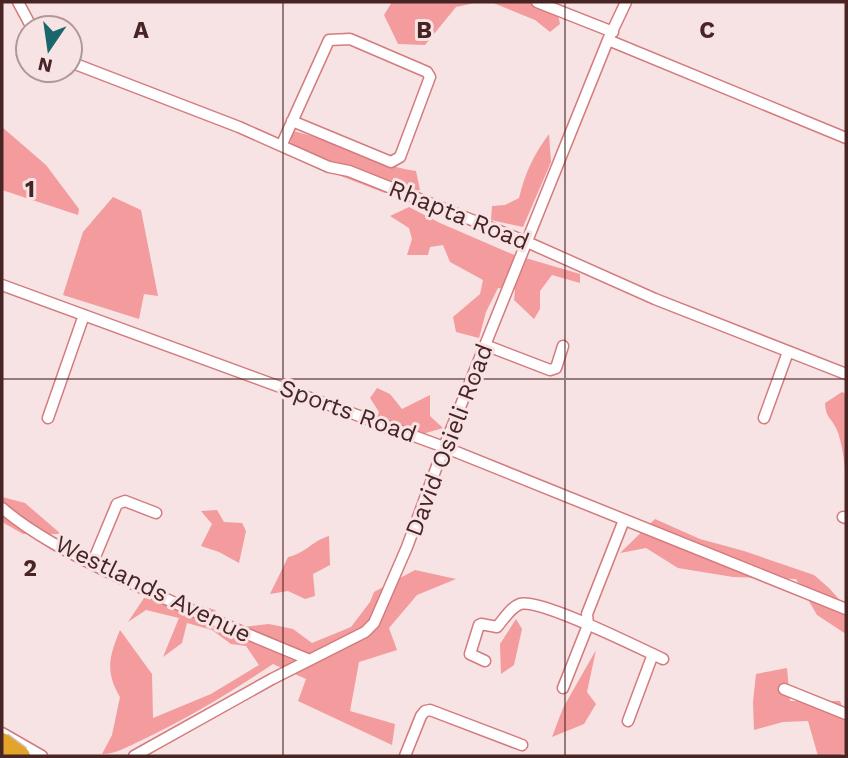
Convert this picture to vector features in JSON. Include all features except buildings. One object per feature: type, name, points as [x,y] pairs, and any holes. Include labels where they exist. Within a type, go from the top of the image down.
[{"type":"highway","points":[[2,741],[22,756]]},
{"type":"street","points":[[537,2],[846,138]]},
{"type":"street","name":"David Osieli Road","points":[[134,756],[365,632],[373,624],[407,547],[444,447],[626,2]]},
{"type":"street","points":[[282,144],[292,121],[329,40],[351,39],[427,72],[430,77],[400,157],[391,162],[292,121]]},
{"type":"street","name":"Rhapta Road","points":[[84,67],[282,144],[329,167],[349,171],[527,242],[655,299],[846,374]]},
{"type":"street","name":"Sports Road","points":[[2,285],[444,447],[846,609]]},
{"type":"street","points":[[48,418],[84,315]]},
{"type":"street","points":[[485,345],[550,370],[556,368],[563,346]]},
{"type":"street","points":[[764,418],[788,352]]},
{"type":"street","points":[[92,564],[117,504],[125,501],[156,513]]},
{"type":"street","name":"Westlands Avenue","points":[[2,508],[92,564],[161,597],[310,660]]},
{"type":"street","points":[[563,688],[588,625],[587,614],[624,520]]},
{"type":"street","points":[[485,661],[470,654],[479,625],[497,627],[519,604],[537,606],[588,625],[663,659]]},
{"type":"street","points":[[628,721],[653,654]]},
{"type":"street","points":[[784,689],[846,714]]},
{"type":"street","points":[[405,756],[421,716],[430,710],[522,745]]},
{"type":"street","points":[[2,733],[42,756]]},
{"type":"street","points":[[2,741],[7,756]]},
{"type":"shaded area","points":[[392,2],[479,2],[456,7],[425,45],[398,44],[384,15]]},
{"type":"shaded area","points":[[491,2],[555,2],[560,24],[550,32],[535,20]]},
{"type":"shaded area","points":[[2,127],[46,165],[79,209],[78,215],[2,190]]},
{"type":"shaded area","points":[[293,131],[385,164],[416,171],[420,190],[385,193],[299,160],[288,154]]},
{"type":"shaded area","points":[[549,134],[551,162],[523,227],[491,220],[492,206],[505,205],[519,198],[531,164]]},
{"type":"shaded area","points":[[113,197],[141,210],[158,296],[144,294],[139,319],[63,295],[83,232]]},
{"type":"shaded area","points":[[409,207],[512,254],[580,274],[580,283],[552,275],[540,291],[540,309],[534,319],[514,300],[515,290],[498,288],[486,312],[479,338],[456,332],[453,317],[480,294],[483,280],[450,262],[443,245],[430,247],[428,255],[407,255],[412,239],[409,228],[390,216]]},
{"type":"shaded area","points":[[377,388],[390,394],[402,409],[430,395],[430,416],[443,428],[402,440],[373,430],[379,412],[370,398]]},
{"type":"shaded area","points":[[842,392],[846,394],[846,478],[840,440],[827,414],[825,403]]},
{"type":"shaded area","points":[[2,497],[25,503],[61,534],[23,534],[2,522]]},
{"type":"shaded area","points":[[217,510],[224,522],[242,523],[246,531],[239,563],[201,546],[212,524],[201,511]]},
{"type":"shaded area","points":[[655,519],[700,539],[814,575],[846,607],[846,634],[817,615],[796,579],[733,577],[678,568],[646,548],[620,553]]},
{"type":"shaded area","points":[[329,536],[330,565],[313,574],[315,596],[305,599],[288,591],[270,594],[288,557]]},
{"type":"shaded area","points":[[415,570],[456,579],[417,595],[389,628],[397,650],[359,662],[350,711],[395,724],[392,745],[298,701],[306,679],[273,664],[176,723],[122,749],[102,754],[112,735],[120,697],[112,679],[110,664],[120,630],[152,674],[153,718],[211,694],[259,665],[246,646],[231,644],[212,630],[187,623],[182,643],[163,657],[179,618],[146,610],[128,622],[144,598],[199,605],[215,610],[224,629],[269,624],[293,629],[312,643],[351,627],[370,602],[374,592]]},
{"type":"shaded area","points":[[516,619],[522,629],[514,665],[501,674],[500,644]]},
{"type":"shaded area","points":[[596,650],[587,692],[596,704],[584,724],[552,737],[563,708]]},
{"type":"shaded area","points":[[787,668],[790,701],[840,701],[846,717],[845,753],[818,756],[808,721],[783,722],[754,730],[756,674]]}]
